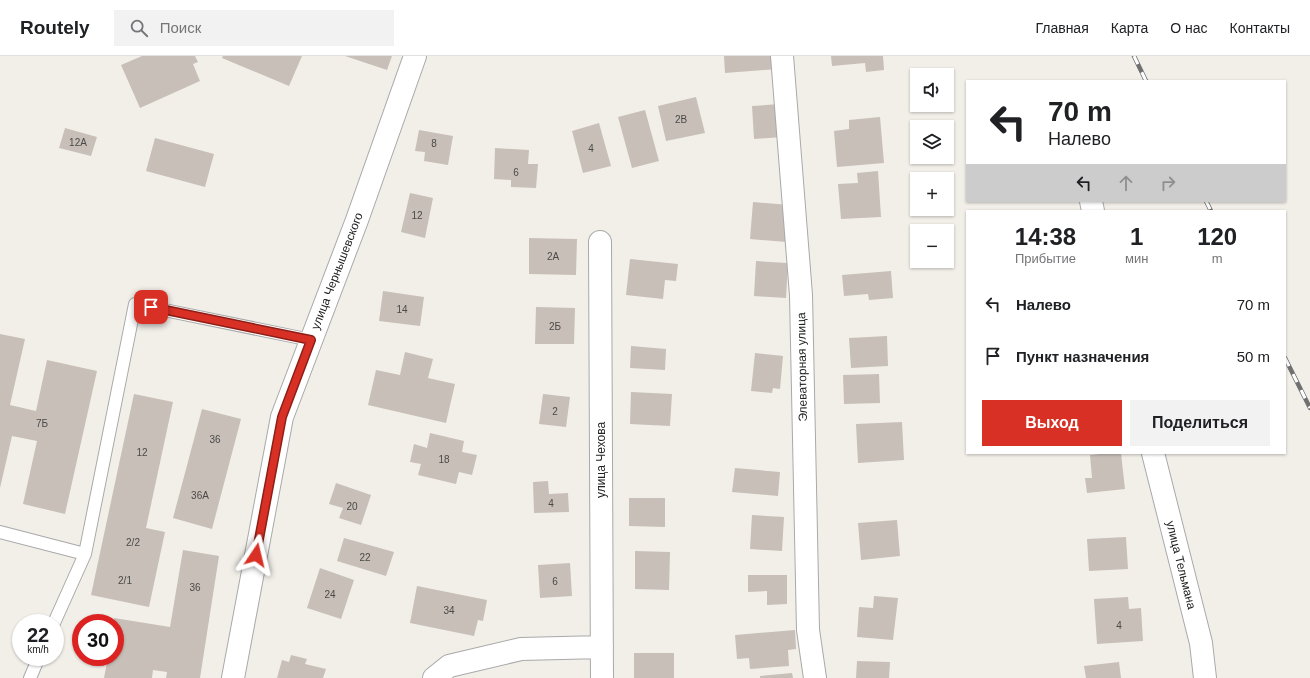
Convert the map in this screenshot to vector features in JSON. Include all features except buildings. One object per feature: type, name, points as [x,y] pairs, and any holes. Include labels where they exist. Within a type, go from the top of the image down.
[{"type":"street","name":"улица Чернышевского","points":[[233,678],[282,417],[357,220],[415,56]]},
{"type":"street","name":"Элеваторная улица","points":[[782,56],[800,294],[808,630],[815,678]]},
{"type":"street","name":"улица Чехова","points":[[600,242],[602,678]]},
{"type":"street","name":"улица Тельмана","points":[[1153,454],[1201,643],[1205,678]]},
{"type":"street","points":[[434,678],[450,666],[520,649],[602,647]]},
{"type":"lane","points":[[58,614],[85,554],[135,304],[311,340]]},
{"type":"lane","points":[[0,532],[85,554]]},
{"type":"lane","points":[[30,678],[35,666]]},
{"type":"railway","points":[[1134,56],[1146,80]]},
{"type":"railway","points":[[1206,202],[1210,210]]},
{"type":"railway","points":[[1286,360],[1310,408]]},
{"type":"route","points":[[151,307],[311,340],[282,417],[256,555]]}]
